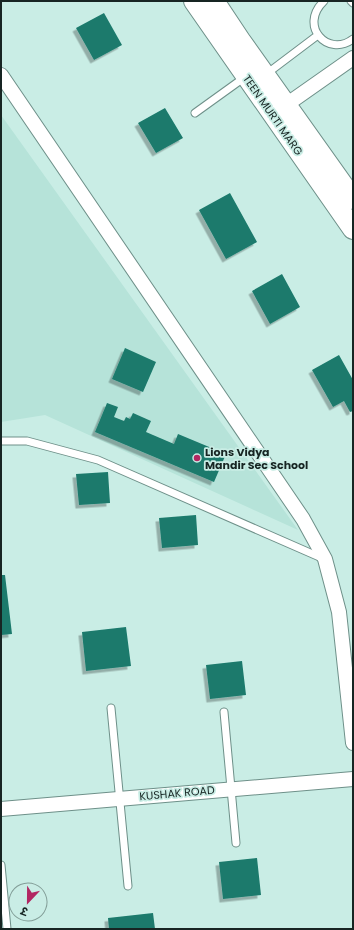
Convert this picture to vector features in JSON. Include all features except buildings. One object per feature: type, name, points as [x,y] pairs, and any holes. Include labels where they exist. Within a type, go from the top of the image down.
[{"type":"main road","name":"TEEN MURTI MARG","points":[[194,1],[256,76],[286,105],[353,199]]},
{"type":"main road","name":"TEEN MURTI MARG","points":[[214,1],[256,76],[353,229]]},
{"type":"street","points":[[286,105],[353,58]]},
{"type":"street","points":[[1,75],[303,519],[325,559],[339,612],[353,743]]},
{"type":"street","name":"KUSHAK ROAD","points":[[1,809],[353,779]]},
{"type":"lane","points":[[324,1],[317,8],[314,17],[314,26],[318,35],[325,41],[334,45],[343,44],[353,39]]},
{"type":"lane","points":[[195,113],[256,76],[318,35]]},
{"type":"lane","points":[[1,441],[27,441],[98,460],[325,559]]},
{"type":"lane","points":[[111,708],[128,886]]},
{"type":"lane","points":[[224,712],[236,843]]},
{"type":"lane","points":[[1,865],[7,929]]},
{"type":"shaded area","points":[[1,115],[298,530],[45,415],[1,422]]},
{"type":"place","name":"Lions Vidya Mandir Sec School","points":[[197,458]]}]
